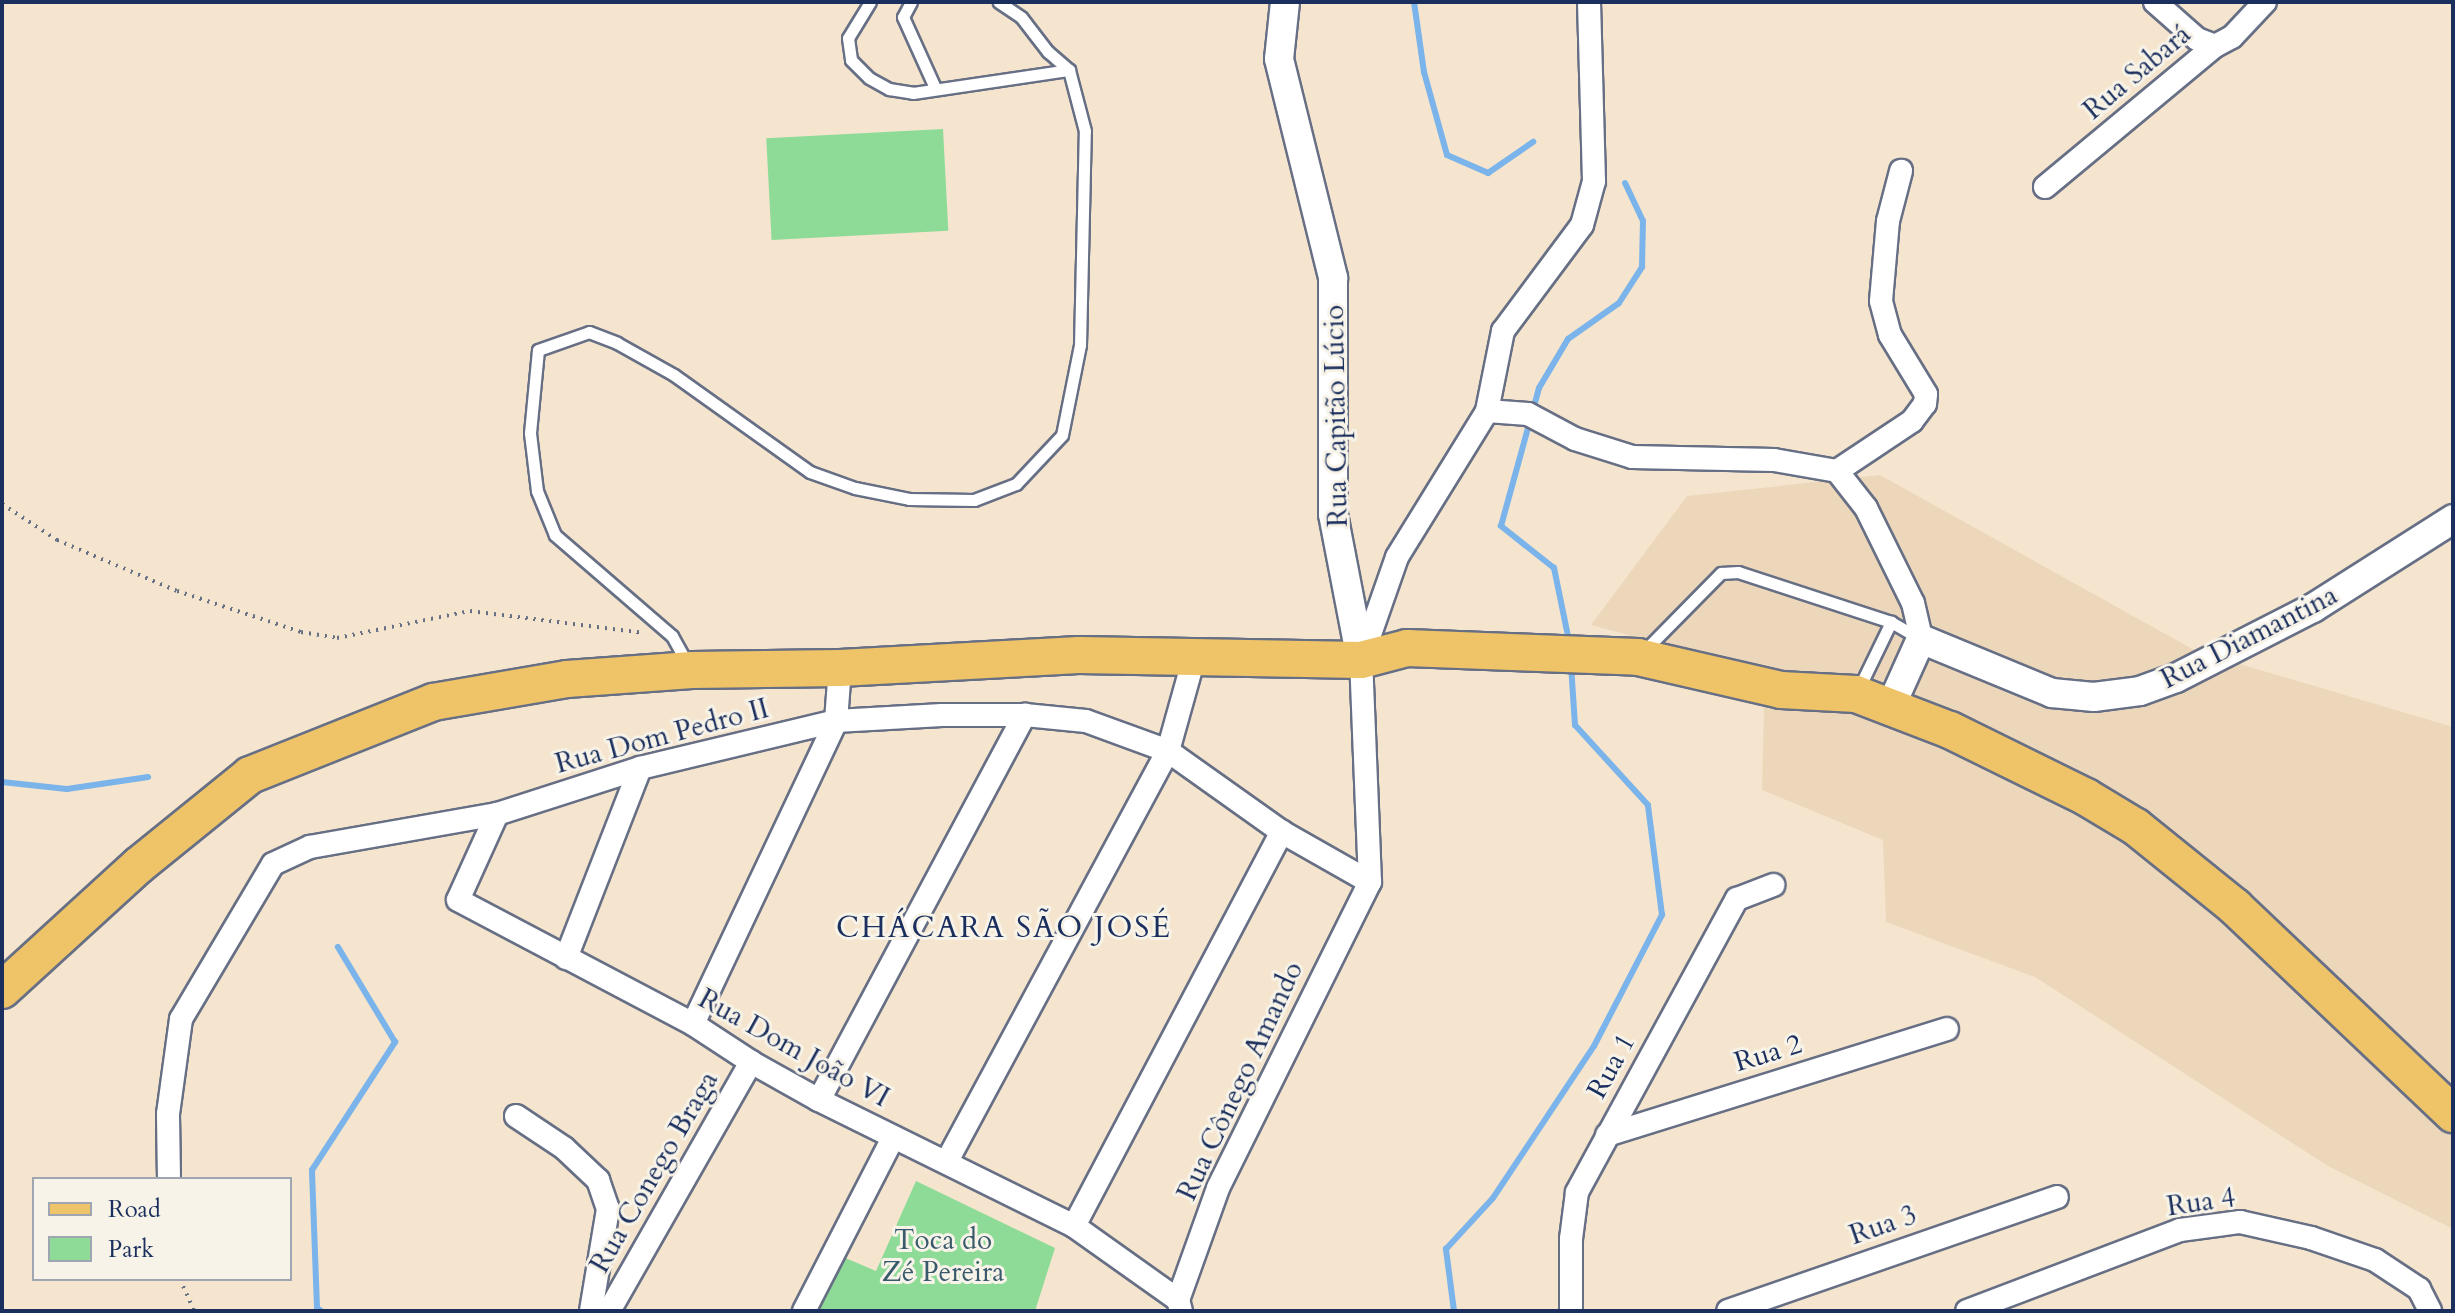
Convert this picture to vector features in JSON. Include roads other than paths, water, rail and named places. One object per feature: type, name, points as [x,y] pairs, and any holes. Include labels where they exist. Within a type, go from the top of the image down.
[{"type":"main road","points":[[2,990],[139,865],[250,775],[433,702],[567,679],[692,670],[840,668],[1079,655],[1361,660],[1407,648],[1638,657],[1781,690],[1856,694],[1950,730],[2042,773],[2136,827],[2235,907],[2453,1114]]},
{"type":"street","name":"Rua Capitão Lúcio","points":[[1285,2],[1279,59],[1333,278],[1333,514],[1361,660],[1370,882]]},
{"type":"street","points":[[1361,660],[1397,557],[1487,411],[1503,331],[1582,225],[1594,181],[1589,2]]},
{"type":"street","points":[[2155,2],[2197,39],[2215,46]]},
{"type":"street","name":"Rua Sabará","points":[[2045,187],[2215,46],[2232,37],[2265,2]]},
{"type":"street","points":[[1487,411],[1528,414],[1575,439],[1632,457],[1774,460],[1837,471],[1912,421],[1925,404],[1926,394],[1890,335],[1881,301],[1888,221],[1901,171]]},
{"type":"street","points":[[1837,471],[1873,522],[1913,603],[1921,639],[1890,708]]},
{"type":"street","name":"Rua Diamantina","points":[[1921,639],[2052,693],[2094,697],[2140,691],[2176,678],[2313,608],[2453,519]]},
{"type":"street","points":[[947,1161],[1168,751],[1194,658]]},
{"type":"street","points":[[693,1024],[836,721],[840,668]]},
{"type":"street","name":"Rua Dom Pedro II","points":[[169,1177],[168,1114],[181,1019],[273,864],[310,847],[497,814],[640,768],[836,721],[942,715],[1025,715],[1086,721],[1168,751],[1282,832],[1370,882]]},
{"type":"street","points":[[819,1100],[1025,715]]},
{"type":"street","points":[[566,958],[640,768]]},
{"type":"street","name":"Rua Dom João VI","points":[[497,814],[458,900],[693,1024],[751,1062],[819,1100],[1074,1226],[1180,1306]]},
{"type":"street","points":[[1074,1226],[1282,832]]},
{"type":"street","name":"Rua Cônego Amando","points":[[1180,1306],[1218,1188],[1370,882]]},
{"type":"street","name":"Rua 1","points":[[1571,1311],[1571,1239],[1577,1192],[1737,899],[1773,885]]},
{"type":"street","name":"Rua 2","points":[[1607,1135],[1947,1029]]},
{"type":"street","name":"Rua Conego Braga","points":[[609,1311],[751,1062]]},
{"type":"street","points":[[516,1116],[564,1148],[598,1180],[608,1209],[591,1311]]},
{"type":"street","points":[[804,1311],[893,1138]]},
{"type":"street","name":"Rua 3","points":[[1728,1311],[2057,1197]]},
{"type":"street","name":"Rua 4","points":[[1967,1311],[2180,1230],[2240,1222],[2311,1238],[2375,1260],[2419,1289],[2430,1311]]},
{"type":"lane","points":[[870,2],[848,38],[851,60],[869,78],[889,89],[913,93],[1069,70]]},
{"type":"lane","points":[[911,2],[903,17],[935,88]]},
{"type":"lane","points":[[692,670],[672,636],[555,535],[537,491],[530,433],[538,350],[589,332],[617,343],[674,375],[810,472],[855,488],[909,499],[974,500],[1016,484],[1062,435],[1080,345],[1085,131],[1069,70],[1048,52],[1021,17],[999,2]]},
{"type":"lane","points":[[1638,657],[1721,573],[1738,572],[1891,622],[1921,639]]},
{"type":"lane","points":[[1856,694],[1891,622]]},
{"type":"waterway","points":[[1414,2],[1424,72],[1447,155],[1488,173],[1533,142]]},
{"type":"waterway","points":[[1569,641],[1554,568],[1501,526],[1539,388],[1568,339],[1619,303],[1642,267],[1643,221],[1625,183]]},
{"type":"waterway","points":[[1454,1311],[1446,1249],[1493,1198],[1594,1046],[1662,915],[1648,805],[1575,725],[1571,664]]},
{"type":"waterway","points":[[2,782],[67,789],[148,777]]},
{"type":"waterway","points":[[321,1311],[317,1308],[312,1170],[395,1042],[338,947]]},
{"type":"district","name":"CHÁCARA SÃO JOSÉ","points":[[1004,928]]},
{"type":"park label","name":"Toca do Zé Pereira","points":[[943,1256]]}]
